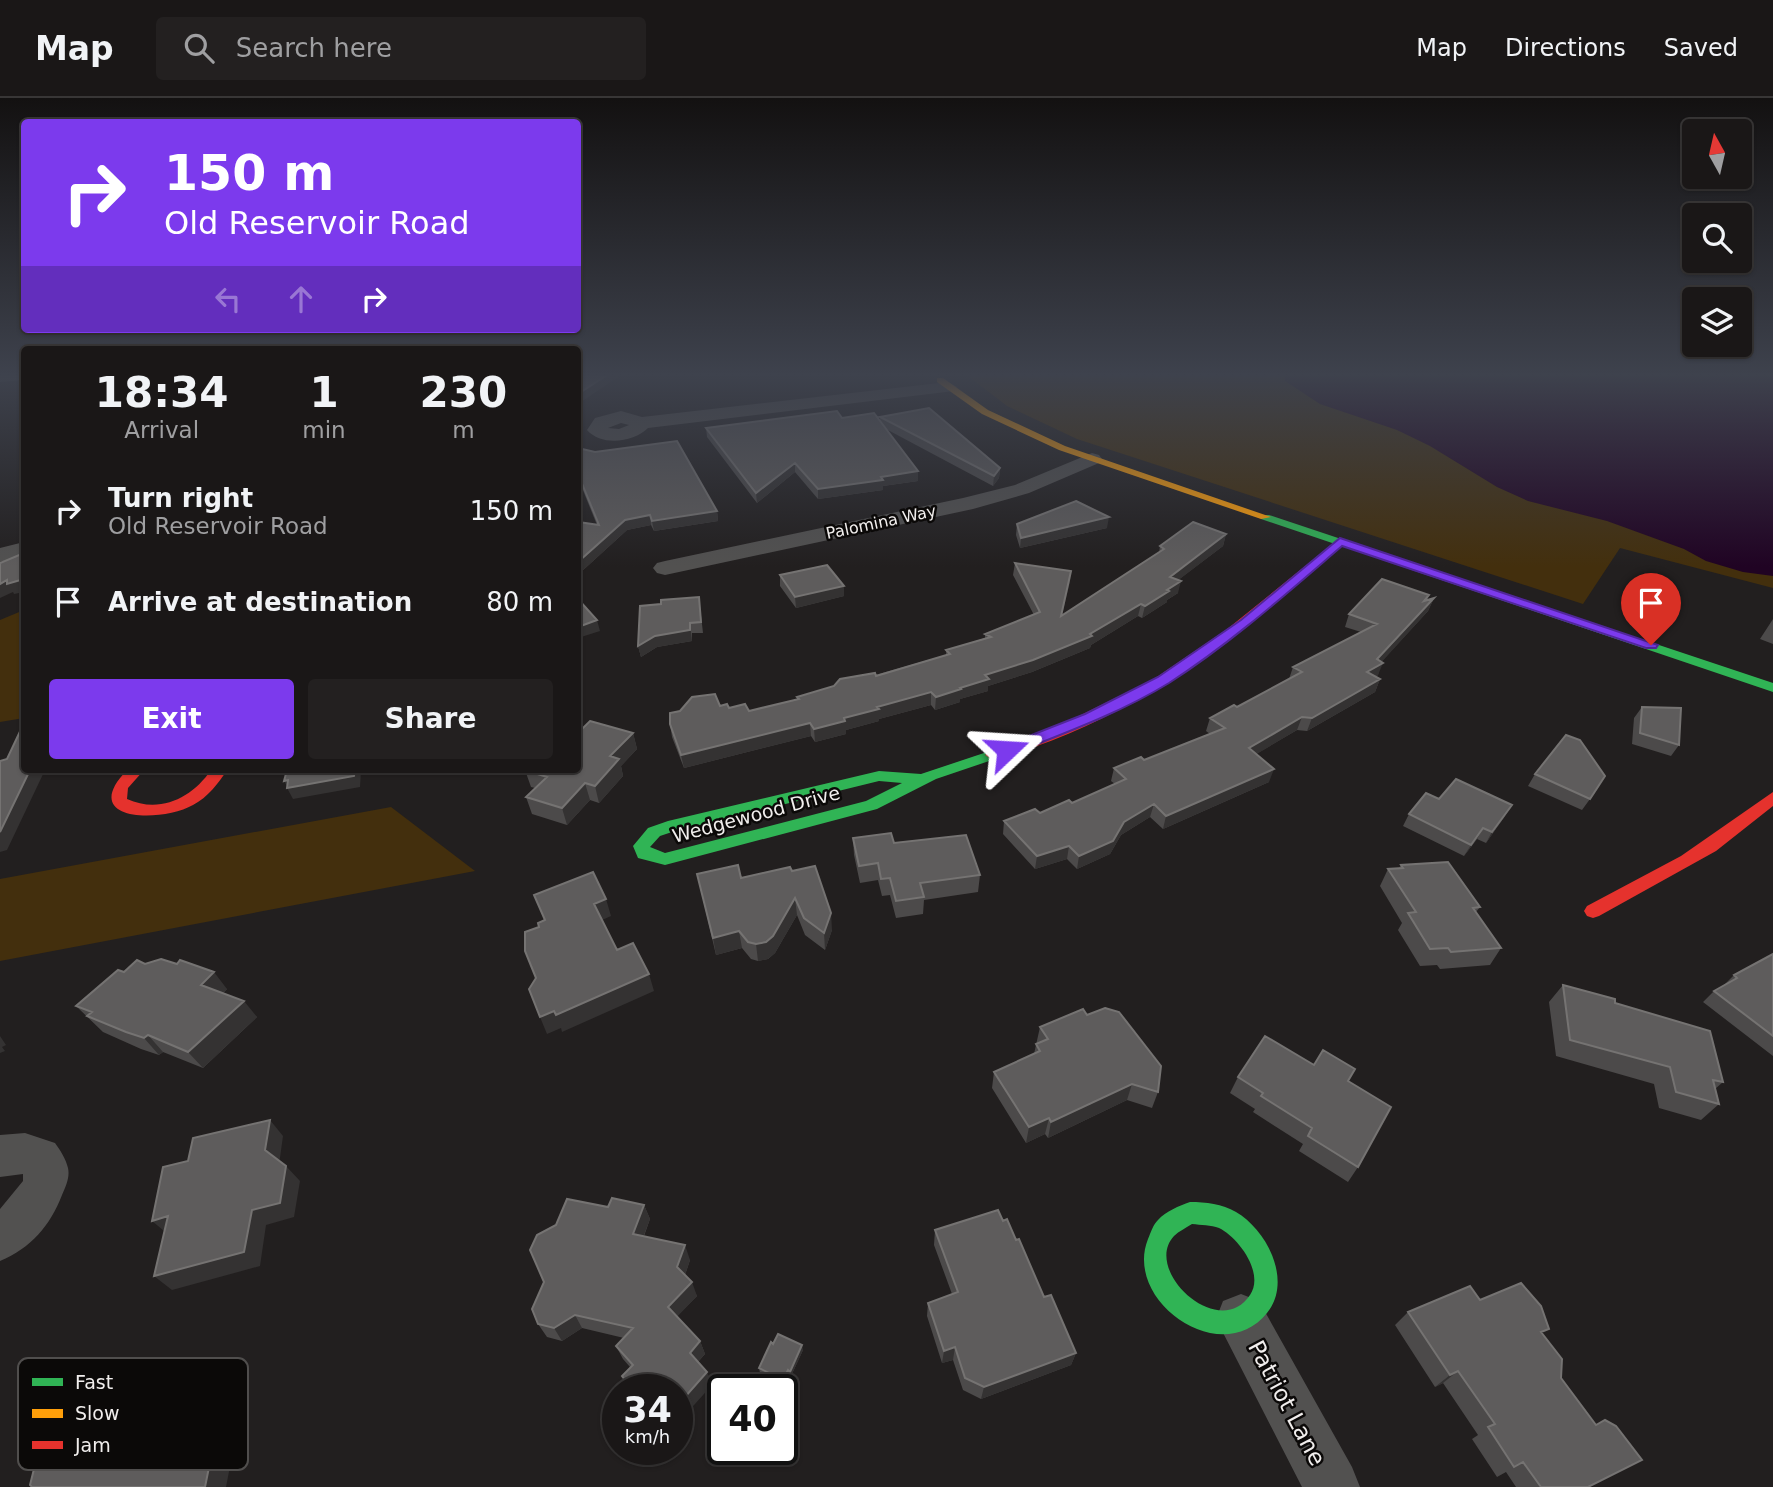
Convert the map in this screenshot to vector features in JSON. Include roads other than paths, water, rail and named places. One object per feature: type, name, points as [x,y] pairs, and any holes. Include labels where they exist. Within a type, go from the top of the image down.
[{"type":"street","points":[[1040,438],[1092,459],[1773,688]]},
{"type":"street","name":"Palomina Way","points":[[665,568],[984,499],[1034,484],[1092,459]]},
{"type":"street","name":"Wedgewood Drive","points":[[922,779],[879,776],[858,780],[668,827],[654,832],[641,846],[644,854],[653,858],[679,856],[881,802],[922,779],[1055,732],[1128,700],[1163,680],[1245,623],[1340,541]]},
{"type":"street","points":[[0,555],[21,550]]},
{"type":"street","points":[[133,773],[121,785],[119,802],[134,810],[146,811],[188,801],[210,785],[217,773]]},
{"type":"street","points":[[1593,911],[1707,850],[1751,820],[1773,797]]},
{"type":"street","points":[[0,1156],[29,1154],[41,1160],[47,1171],[46,1185],[38,1202],[24,1220],[0,1238]]},
{"type":"street","name":"Patriot Lane","points":[[1199,1213],[1226,1220],[1242,1231],[1255,1248],[1264,1266],[1265,1285],[1261,1303],[1250,1315],[1241,1319],[1233,1323],[1216,1323],[1197,1318],[1181,1308],[1167,1293],[1158,1275],[1154,1258],[1163,1227],[1175,1218],[1199,1213]]},
{"type":"street","name":"Patriot Lane","points":[[1241,1319],[1332,1487]]}]
